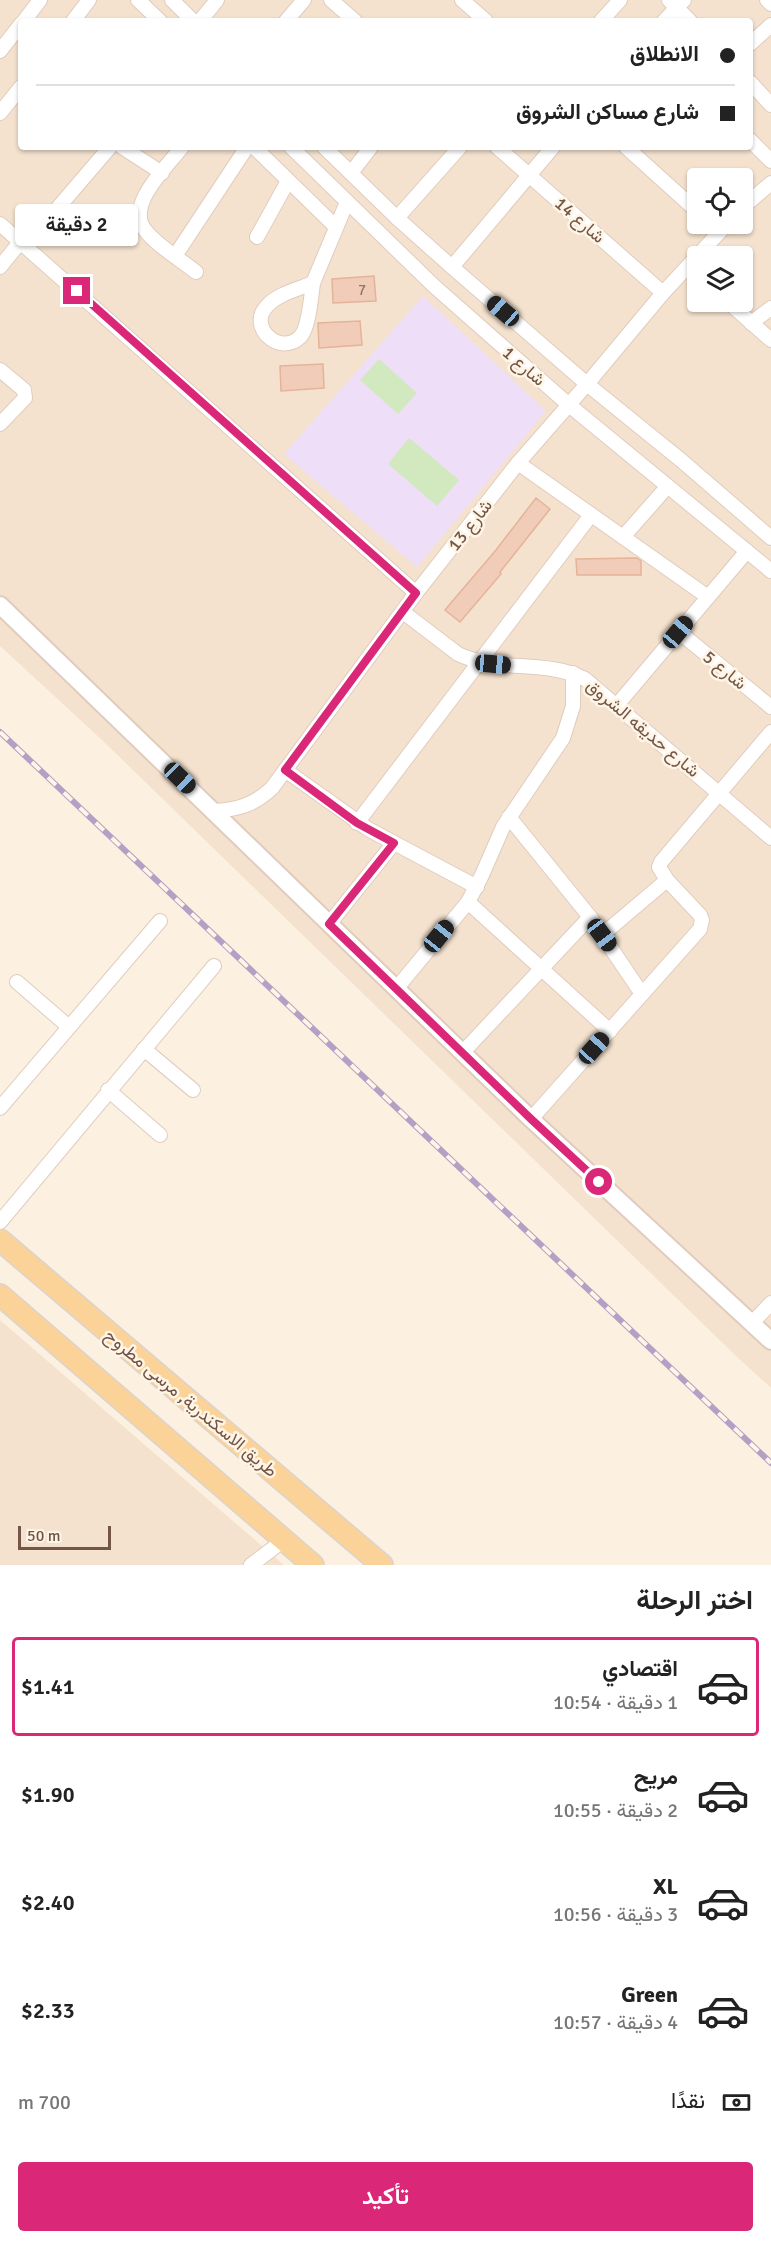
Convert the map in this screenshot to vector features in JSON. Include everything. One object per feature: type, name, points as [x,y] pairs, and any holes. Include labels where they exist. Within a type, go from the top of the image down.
[{"type":"main road","name":"طريق الاسكندرية, مرسى مطروح","points":[[0,1240],[382,1565]]},
{"type":"main road","points":[[0,1294],[314,1565]]},
{"type":"street","points":[[26,18],[40,0]]},
{"type":"street","points":[[75,18],[89,0]]},
{"type":"street","points":[[138,0],[157,18]]},
{"type":"street","points":[[172,0],[190,18]]},
{"type":"street","points":[[202,18],[217,0]]},
{"type":"street","points":[[289,18],[304,0]]},
{"type":"street","points":[[331,0],[352,18]]},
{"type":"street","points":[[462,0],[483,18]]},
{"type":"street","points":[[766,0],[771,4]]},
{"type":"street","points":[[603,18],[614,2]]},
{"type":"street","points":[[666,18],[677,3],[688,18]]},
{"type":"street","points":[[753,41],[771,25]]},
{"type":"street","points":[[0,51],[18,28]]},
{"type":"street","points":[[753,84],[768,97]]},
{"type":"street","points":[[0,113],[18,91]]},
{"type":"street","points":[[753,143],[771,161]]},
{"type":"street","points":[[0,267],[107,150]]},
{"type":"street","points":[[127,150],[162,172]]},
{"type":"street","points":[[180,150],[141,201],[139,218],[146,233],[196,272]]},
{"type":"street","points":[[175,256],[245,150]]},
{"type":"street","points":[[257,150],[336,227]]},
{"type":"street","name":"شارع 1","points":[[294,150],[435,286],[569,405],[771,571]]},
{"type":"street","name":"شارع 1","points":[[327,150],[397,218],[452,267],[771,538]]},
{"type":"street","points":[[351,173],[369,150]]},
{"type":"street","points":[[397,218],[457,150]]},
{"type":"street","name":"شارع 14","points":[[500,150],[663,293]]},
{"type":"street","points":[[452,267],[550,150]]},
{"type":"street","points":[[629,150],[687,202]]},
{"type":"street","points":[[257,237],[288,181]]},
{"type":"street","points":[[753,199],[771,183]]},
{"type":"street","points":[[313,283],[267,304],[260,320],[267,337],[283,344],[300,337],[305,330],[313,283],[347,202]]},
{"type":"street","points":[[0,224],[416,593]]},
{"type":"street","name":"شارع 13","points":[[212,811],[252,804],[272,788],[416,593],[518,463],[663,293],[687,274]]},
{"type":"street","points":[[752,323],[771,308]]},
{"type":"street","points":[[739,312],[771,340]]},
{"type":"street","points":[[0,370],[24,390],[25,398],[0,424]]},
{"type":"street","points":[[518,463],[708,597]]},
{"type":"street","points":[[623,537],[667,487]]},
{"type":"street","points":[[357,823],[591,515]]},
{"type":"street","points":[[617,705],[747,551]]},
{"type":"street","points":[[0,605],[531,1119],[771,1341]]},
{"type":"street","name":"شارع حديقه الشروق","points":[[402,612],[458,654],[480,662],[560,669],[573,673],[596,687],[771,838]]},
{"type":"street","name":"شارع 5","points":[[678,632],[771,707]]},
{"type":"street","points":[[396,989],[468,902],[509,817],[563,738],[573,706],[573,673]]},
{"type":"street","points":[[531,1119],[702,926],[700,915],[667,880],[659,867],[771,732]]},
{"type":"street","points":[[285,770],[357,823],[477,887]]},
{"type":"street","points":[[509,817],[590,917],[642,994]]},
{"type":"street","points":[[329,924],[394,843]]},
{"type":"street","points":[[602,935],[667,880]]},
{"type":"street","points":[[468,902],[610,1031]]},
{"type":"street","points":[[463,1052],[590,917]]},
{"type":"street","points":[[0,1108],[160,921]]},
{"type":"street","points":[[0,1222],[214,966]]},
{"type":"street","points":[[17,982],[69,1028]]},
{"type":"street","points":[[144,1049],[193,1090]]},
{"type":"street","points":[[108,1090],[160,1135]]},
{"type":"street","points":[[752,1323],[771,1303]]},
{"type":"street","points":[[250,1565],[284,1540]]},
{"type":"shaded area","points":[[0,0],[771,0],[771,1388],[103,741],[0,646]]},
{"type":"shaded area","points":[[423,296],[546,411],[417,567],[284,454]]},
{"type":"shaded area","points":[[0,1320],[284,1565],[0,1565]]},
{"type":"green space","points":[[379,359],[417,393],[398,414],[360,380]]},
{"type":"green space","points":[[409,438],[459,480],[437,506],[388,464]]},
{"type":"building","points":[[374,276],[376,301],[333,303],[332,279]]},
{"type":"building","points":[[360,321],[362,345],[319,348],[318,323]]},
{"type":"building","points":[[323,364],[324,388],[281,391],[280,366]]},
{"type":"building","points":[[536,498],[550,509],[500,572],[501,574],[460,622],[445,610]]},
{"type":"building","points":[[637,558],[641,561],[641,575],[577,575],[576,559]]},
{"type":"railway","points":[[0,732],[771,1463]]},
{"type":"route","points":[[77,291],[416,593],[285,770],[357,823],[394,843],[329,924],[599,1182]]}]
